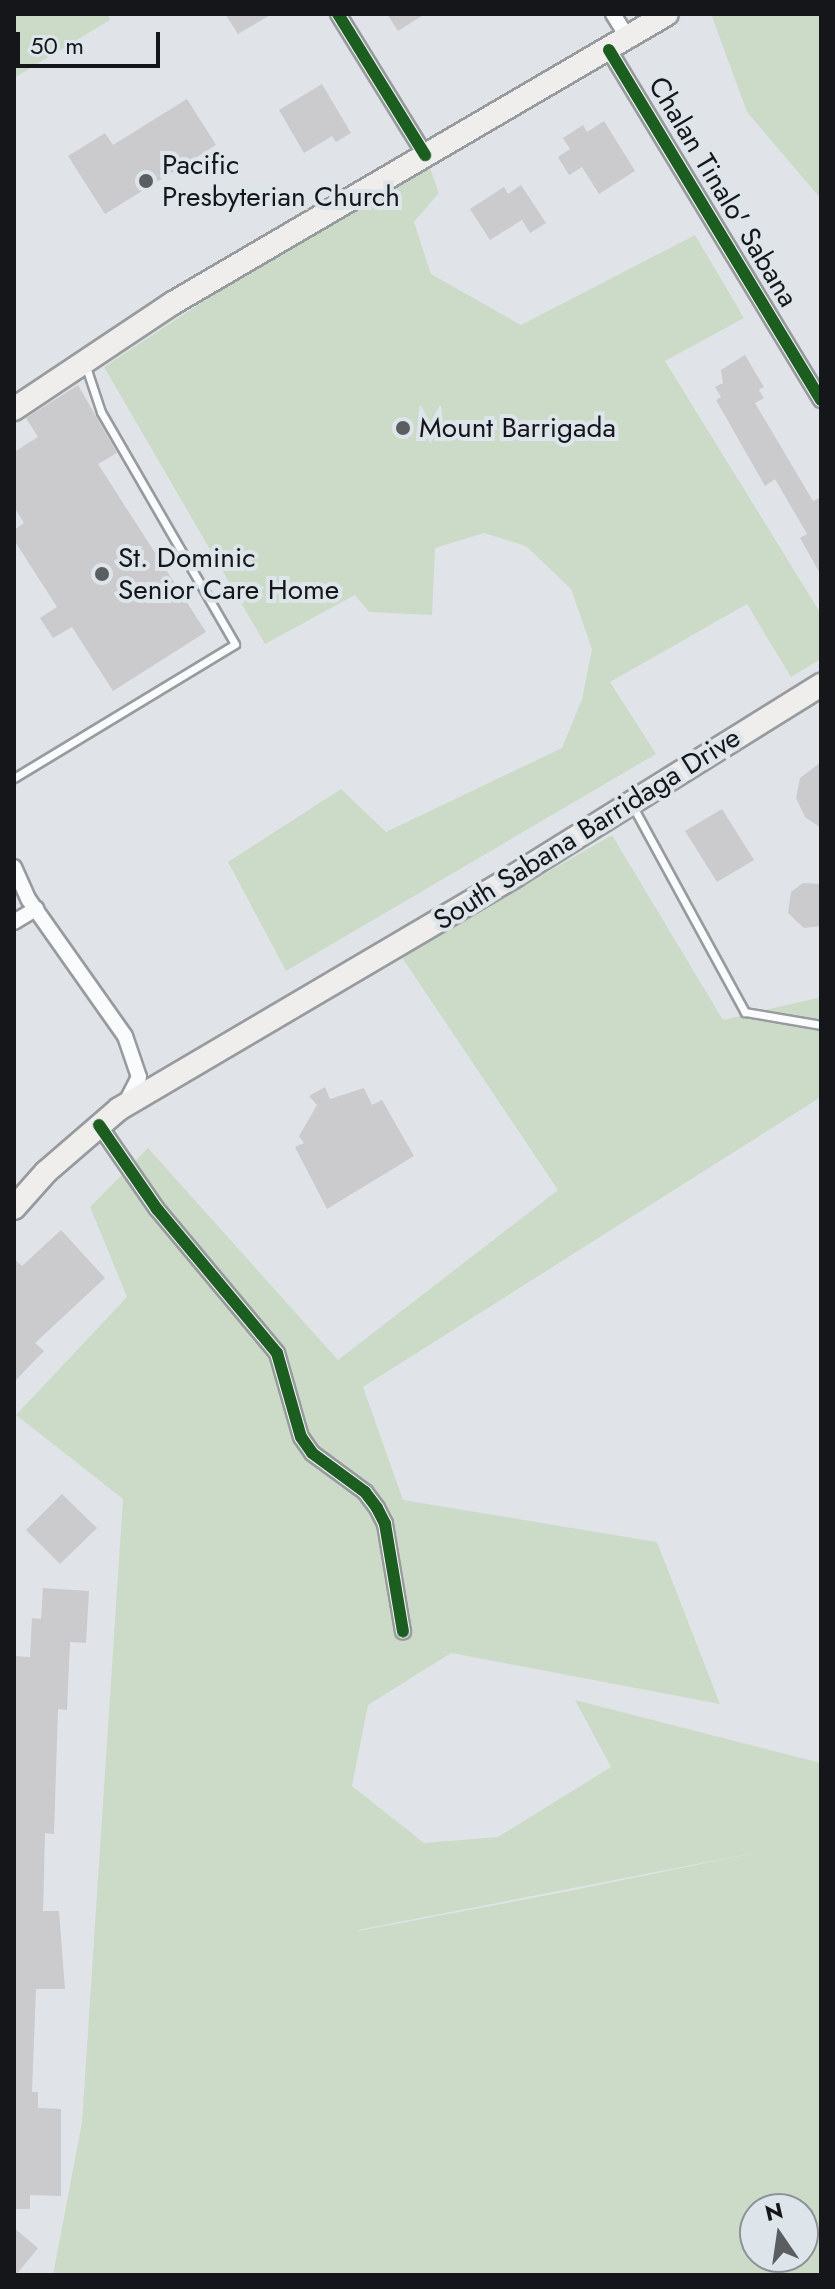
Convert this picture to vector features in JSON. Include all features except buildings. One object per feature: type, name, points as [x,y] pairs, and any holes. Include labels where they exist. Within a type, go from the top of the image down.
[{"type":"main road","points":[[14,409],[85,366],[173,303],[667,14]]},
{"type":"main road","name":"South Sabana Barridaga Drive","points":[[14,1208],[119,1109],[351,973],[821,685]]},
{"type":"street","points":[[338,14],[425,155]]},
{"type":"street","name":"Chalan Tinalo' Sabana","points":[[613,14],[618,44],[821,400]]},
{"type":"street","points":[[14,867],[36,909],[125,1036],[137,1063],[136,1089],[119,1109]]},
{"type":"street","points":[[14,922],[36,909]]},
{"type":"street","points":[[99,1125],[157,1209],[277,1353],[288,1377],[301,1437],[312,1453],[365,1492],[377,1508],[385,1524],[403,1632]]},
{"type":"lane","points":[[14,778],[235,644],[101,412],[85,366]]},
{"type":"lane","points":[[631,803],[745,1012],[821,1025]]},
{"type":"green space","points":[[14,14],[108,14],[110,20],[14,78]]},
{"type":"green space","points":[[711,14],[821,14],[821,199],[747,112]]},
{"type":"green space","points":[[425,155],[439,193],[414,222],[431,274],[521,325],[695,235],[744,318],[665,361],[821,614],[821,659],[791,677],[747,604],[610,682],[656,754],[286,971],[228,862],[341,789],[386,832],[562,748],[582,699],[592,649],[571,589],[526,546],[484,533],[435,548],[432,615],[369,612],[355,595],[265,644],[104,367]]},
{"type":"green space","points":[[612,835],[723,1020],[821,997],[821,1097],[363,1387],[403,1500],[657,1542],[720,1704],[451,1653],[368,1705],[352,1786],[424,1843],[498,1837],[611,1767],[575,1700],[821,1763],[821,2275],[53,2275],[82,2122],[123,1499],[16,1415],[127,1297],[90,1207],[148,1148],[338,1360],[558,1190],[401,956]],"holes":[[[764,1851],[569,1891],[358,1931]]]},
{"type":"cycle path","points":[[338,14],[425,155]]},
{"type":"cycle path","points":[[609,50],[821,400]]},
{"type":"cycle path","points":[[99,1125],[157,1209],[277,1353],[301,1437],[312,1453],[365,1492],[377,1508],[385,1524],[403,1632]]},
{"type":"place","name":"Pacific Presbyterian Church","points":[[146,181]]},
{"type":"place","name":"Mount Barrigada","points":[[403,428]]},
{"type":"place","name":"St. Dominic Senior Care Home","points":[[102,574]]}]
